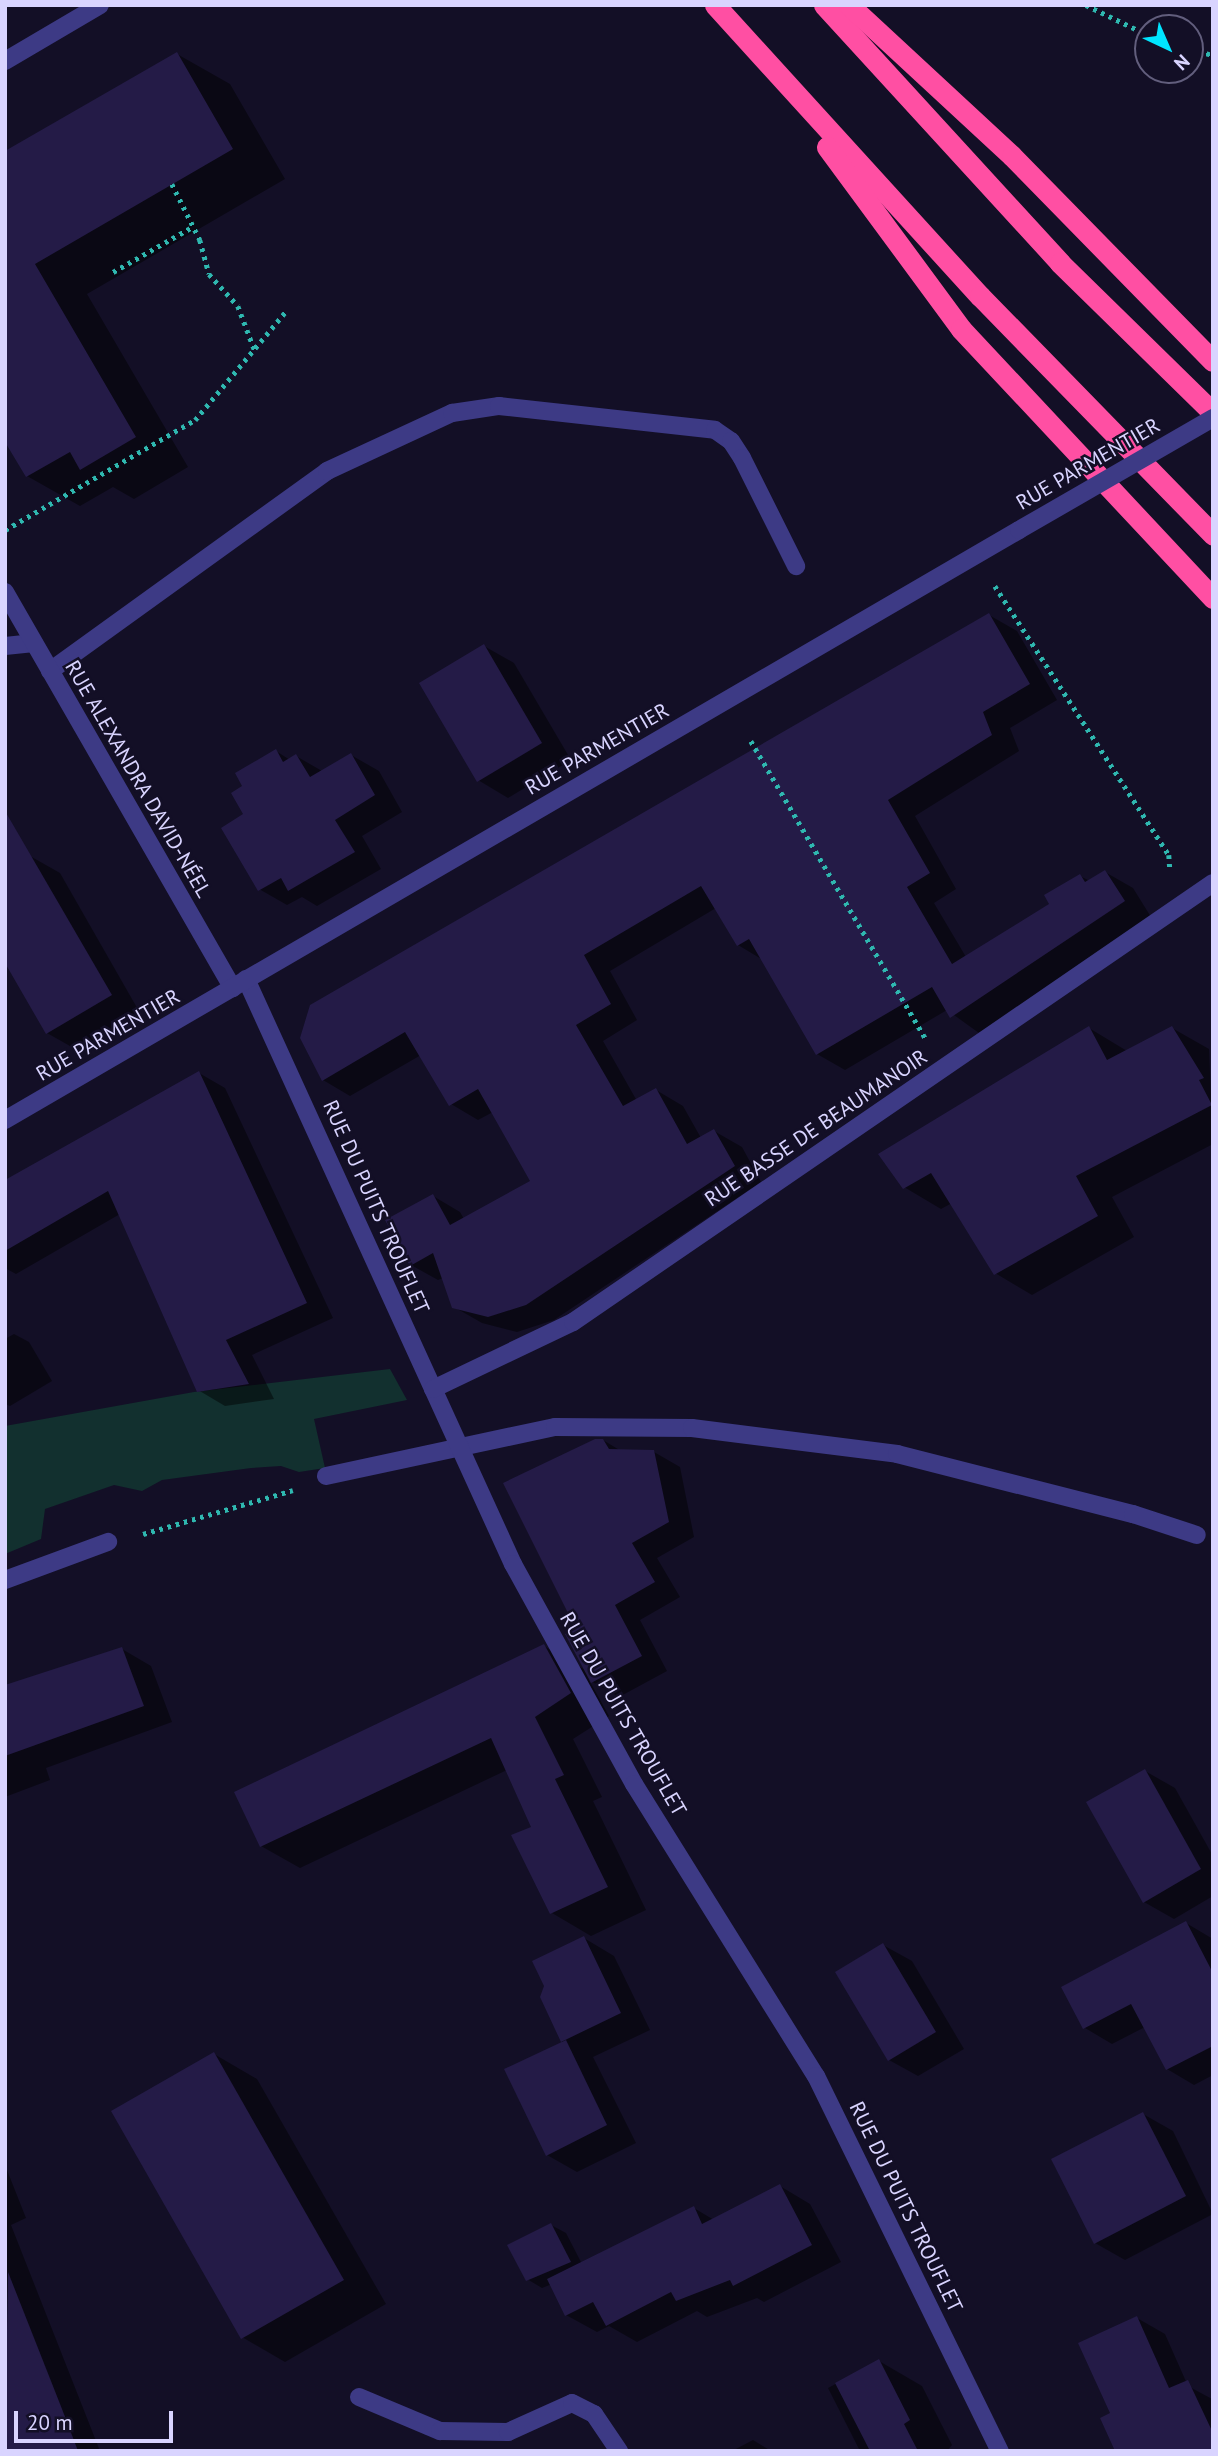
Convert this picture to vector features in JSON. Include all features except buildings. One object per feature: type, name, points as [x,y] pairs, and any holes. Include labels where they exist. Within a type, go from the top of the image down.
[{"type":"highway","points":[[715,5],[767,67],[980,296],[1213,535]]},
{"type":"highway","points":[[824,5],[1060,263],[1213,415]]},
{"type":"highway","points":[[849,5],[1012,156],[1213,361]]},
{"type":"highway","points":[[767,67],[961,329],[1213,597]]},
{"type":"street","points":[[5,61],[100,5]]},
{"type":"street","points":[[50,671],[327,471],[452,413],[499,406],[715,430],[731,441],[742,458],[796,566]]},
{"type":"street","name":"RUE PARMENTIER","points":[[5,1120],[1213,415]]},
{"type":"street","name":"RUE ALEXANDRA DAVID-NÉEL","points":[[5,593],[240,984]]},
{"type":"street","points":[[5,646],[34,643]]},
{"type":"street","name":"RUE BASSE DE BEAUMANOIR","points":[[433,1389],[573,1322],[1213,883]]},
{"type":"street","name":"RUE DU PUITS TROUFLET","points":[[240,984],[433,1389],[513,1564],[634,1784],[816,2076],[1000,2451]]},
{"type":"street","points":[[326,1476],[459,1445],[555,1427],[692,1428],[897,1454],[1133,1514],[1197,1535]]},
{"type":"street","points":[[5,1580],[108,1542]]},
{"type":"street","points":[[359,2397],[440,2431],[508,2432],[572,2403],[594,2414],[619,2451]]},
{"type":"path","points":[[1086,5],[1134,28]]},
{"type":"path","points":[[172,184],[194,226],[209,274],[238,306],[255,351]]},
{"type":"path","points":[[113,272],[194,226]]},
{"type":"path","points":[[5,530],[195,420],[287,310]]},
{"type":"path","points":[[995,585],[1169,855],[1170,873]]},
{"type":"path","points":[[751,741],[929,1045]]},
{"type":"path","points":[[108,1542],[249,1505],[326,1476]]},
{"type":"green space","points":[[390,1369],[407,1400],[314,1419],[325,1468],[299,1472],[281,1466],[251,1468],[162,1480],[142,1491],[114,1485],[45,1509],[41,1539],[5,1554],[5,1426],[194,1392]]}]
